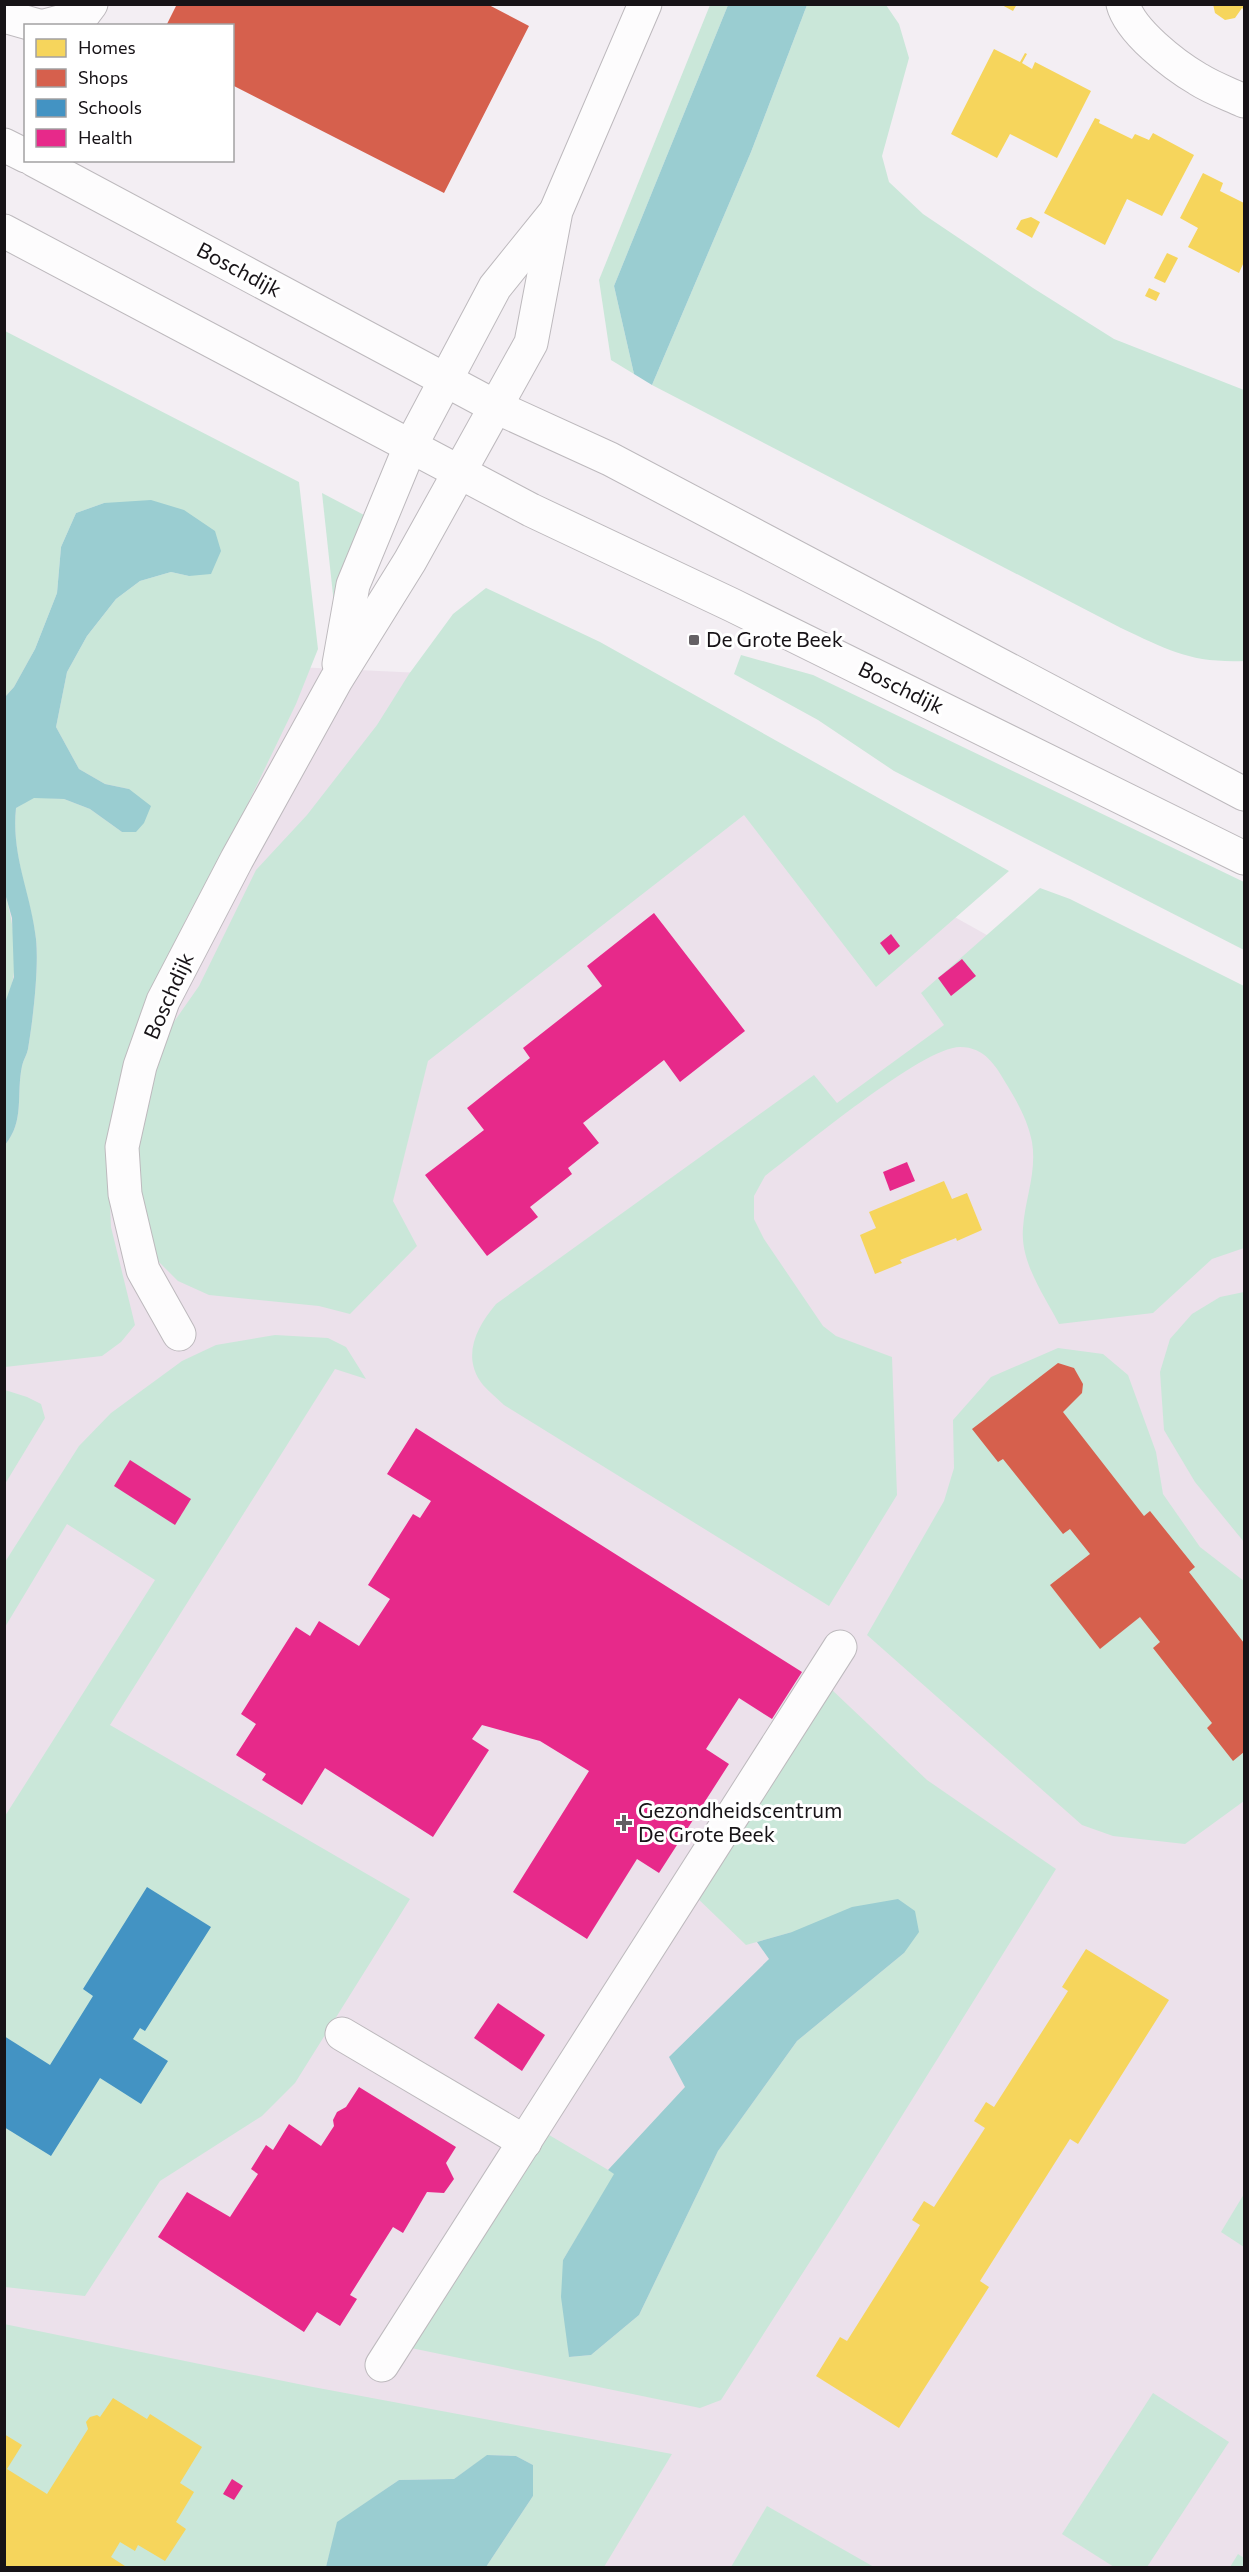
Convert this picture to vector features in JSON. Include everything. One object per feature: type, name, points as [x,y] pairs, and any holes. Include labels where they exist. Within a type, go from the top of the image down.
[{"type":"street","points":[[52,24],[82,16],[92,4]]},
{"type":"street","name":"Boschdijk","points":[[179,1334],[143,1270],[125,1194],[122,1146],[140,1066],[168,990],[237,859],[336,680],[411,561],[531,343],[556,211],[645,4]]},
{"type":"street","points":[[1123,4],[1126,14],[1149,41],[1197,79],[1245,101]]},
{"type":"street","points":[[4,16],[32,24]]},
{"type":"street","points":[[4,145],[24,155]]},
{"type":"street","name":"Boschdijk","points":[[38,162],[496,407],[620,464],[1245,794]]},
{"type":"street","name":"Boschdijk","points":[[336,680],[353,585],[410,447],[495,287],[556,211]]},
{"type":"street","name":"Boschdijk","points":[[4,231],[531,510],[732,605],[1245,858]]},
{"type":"street","points":[[382,2365],[840,1647]]},
{"type":"street","points":[[342,2034],[525,2142]]},
{"type":"shaded area","name":"Gezondheidscentrum De Grote Beek","points":[[5,653],[528,678],[1244,1079],[1244,2567],[5,2568]]},
{"type":"green space","points":[[710,5],[728,5],[614,286],[634,374],[611,360],[599,280]]},
{"type":"green space","points":[[807,5],[886,5],[899,24],[909,58],[882,156],[889,182],[923,214],[1114,339],[1244,390],[1244,661],[1209,660],[1180,654],[1138,636],[652,385],[751,152]]},
{"type":"green space","points":[[5,331],[299,482],[318,649],[296,704],[238,824],[186,919],[128,1058],[113,1107],[108,1161],[111,1227],[135,1325],[121,1342],[102,1356],[5,1367],[5,1145],[18,1117],[20,1076],[28,1049],[32,1023],[37,964],[36,939],[16,842],[16,808],[34,797],[64,799],[90,809],[122,832],[129,789],[105,784],[79,769],[56,727],[67,672],[87,636],[116,599],[140,581],[171,572],[189,576],[104,503],[76,513],[61,547],[57,593],[35,649],[14,687],[5,697]]},
{"type":"green space","points":[[322,493],[366,516],[334,604]]},
{"type":"green space","points":[[486,588],[600,642],[1009,871],[876,987],[744,815],[428,1061],[393,1201],[417,1246],[350,1314],[319,1306],[209,1295],[178,1281],[159,1262],[146,1232],[138,1188],[139,1141],[162,1039],[199,986],[256,870],[307,815],[377,725],[409,674],[453,614]]},
{"type":"green space","points":[[741,655],[813,675],[1244,882],[1244,950],[894,771],[818,720],[734,674]]},
{"type":"green space","points":[[1040,888],[1070,899],[1244,986],[1244,1248],[1212,1259],[1153,1313],[1059,1324],[1034,1278],[1023,1241],[1024,1217],[1033,1164],[1032,1142],[1028,1127],[1015,1099],[994,1065],[983,1054],[969,1048],[960,1047],[942,1051],[919,1063],[832,1123],[765,1176],[754,1196],[754,1219],[764,1239],[823,1326],[836,1336],[892,1357],[897,1495],[829,1606],[504,1405],[483,1385],[476,1374],[472,1353],[474,1343],[482,1323],[496,1304],[814,1075],[837,1103],[944,1025],[921,993]]},
{"type":"green space","points":[[4,890],[15,947],[13,977],[5,1003]]},
{"type":"green space","points":[[1244,1292],[1244,1542],[1195,1482],[1164,1430],[1160,1372],[1170,1339],[1192,1314],[1220,1297]]},
{"type":"green space","points":[[275,1335],[328,1338],[346,1347],[366,1379],[335,1369],[110,1725],[410,1899],[295,2083],[262,2116],[160,2181],[85,2296],[5,2287],[5,1816],[155,1580],[67,1524],[5,1627],[5,1562],[79,1446],[111,1413],[182,1361],[216,1345]]},
{"type":"green space","points":[[1058,1348],[1103,1354],[1128,1375],[1156,1452],[1163,1494],[1200,1547],[1244,1581],[1244,1801],[1185,1844],[1113,1836],[1082,1825],[867,1635],[944,1501],[954,1468],[953,1420],[991,1377]]},
{"type":"green space","points":[[5,1390],[41,1404],[45,1418],[5,1484]]},
{"type":"green space","points":[[830,1688],[927,1780],[1056,1869],[840,2215],[721,2400],[700,2408],[411,2348],[544,2132],[615,2174],[563,2260],[569,2357],[591,2355],[639,2315],[718,2151],[797,2041],[904,1953],[792,1932],[746,1945],[693,1894]]},
{"type":"green space","points":[[1244,2194],[1244,2247],[1221,2232]]},
{"type":"green space","points":[[4,2324],[313,2387],[672,2454],[604,2567],[486,2567],[533,2496],[533,2465],[516,2456],[488,2455],[454,2479],[399,2480],[338,2522],[326,2567],[5,2567]]},
{"type":"green space","points":[[1153,2393],[1229,2442],[1147,2567],[1114,2567],[1062,2534]]},
{"type":"green space","points":[[767,2506],[874,2567],[731,2567]]},
{"type":"green space","points":[[1238,2554],[1244,2558],[1244,2567],[1230,2567]]},
{"type":"water","points":[[728,5],[807,5],[751,152],[652,385],[634,374],[614,286]]},
{"type":"water","points":[[151,500],[184,510],[215,531],[221,551],[211,574],[189,576],[171,572],[140,581],[116,599],[87,636],[67,672],[56,727],[79,769],[105,784],[129,789],[151,806],[144,823],[136,832],[122,832],[90,809],[64,799],[34,798],[16,808],[16,842],[34,922],[37,964],[32,1023],[28,1049],[20,1076],[18,1117],[5,1145],[5,1003],[14,977],[12,918],[4,890],[5,697],[14,687],[35,649],[57,593],[61,547],[76,513],[104,503]]},
{"type":"water","points":[[898,1899],[915,1911],[919,1932],[904,1953],[797,2041],[718,2151],[639,2315],[591,2355],[569,2357],[561,2297],[563,2260],[614,2174],[608,2170],[685,2087],[669,2057],[769,1959],[757,1942],[792,1932],[852,1907]]},
{"type":"water","points":[[487,2455],[516,2456],[533,2465],[533,2496],[486,2567],[326,2567],[337,2522],[399,2480],[454,2479]]},
{"type":"building: Homes","points":[[1000,4],[1017,4],[1013,11]]},
{"type":"building: Homes","points":[[1213,4],[1244,4],[1244,10],[1242,8],[1235,18],[1225,20],[1215,13]]},
{"type":"building: Homes","points":[[994,49],[1020,62],[1025,53],[1027,54],[1022,63],[1032,69],[1035,62],[1091,91],[1057,158],[1010,134],[997,158],[951,134]]},
{"type":"building: Homes","points":[[1095,118],[1100,120],[1099,123],[1132,139],[1135,134],[1149,140],[1153,133],[1194,155],[1162,216],[1127,199],[1105,245],[1044,213]]},
{"type":"building: Homes","points":[[1203,173],[1223,183],[1220,191],[1244,203],[1244,262],[1239,273],[1188,247],[1198,228],[1180,218]]},
{"type":"building: Homes","points":[[1031,217],[1040,222],[1032,238],[1016,229],[1021,220]]},
{"type":"building: Homes","points":[[1167,253],[1178,258],[1165,283],[1154,278]]},
{"type":"building: Homes","points":[[1149,288],[1160,293],[1156,301],[1145,296]]},
{"type":"building: Homes","points":[[944,1181],[952,1199],[967,1193],[982,1230],[900,1260],[902,1263],[875,1274],[860,1235],[876,1228],[869,1212]]},
{"type":"building: Homes","points":[[1086,1949],[1169,2000],[1078,2144],[1070,2139],[980,2281],[989,2287],[899,2428],[816,2376],[840,2337],[847,2341],[920,2225],[912,2220],[924,2201],[934,2207],[985,2128],[974,2121],[986,2102],[994,2107],[1068,1991],[1062,1987]]},
{"type":"building: Homes","points":[[113,2398],[147,2419],[150,2414],[202,2447],[180,2483],[194,2492],[176,2522],[186,2529],[165,2561],[138,2545],[135,2551],[120,2542],[111,2557],[128,2568],[4,2568],[4,2434],[22,2445],[7,2469],[47,2494],[88,2429],[86,2422],[90,2417],[97,2415],[100,2417]]},
{"type":"building: Shops","points":[[177,4],[487,4],[529,26],[444,193],[234,86],[234,24],[167,24]]},
{"type":"building: Shops","points":[[1058,1363],[1074,1368],[1083,1384],[1082,1393],[1063,1412],[1144,1516],[1150,1511],[1195,1567],[1189,1572],[1244,1643],[1244,1752],[1233,1761],[1207,1728],[1212,1723],[1153,1648],[1160,1642],[1140,1617],[1100,1649],[1050,1585],[1090,1554],[1070,1529],[1063,1534],[1003,1459],[998,1462],[972,1429]]},
{"type":"building: Schools","points":[[147,1887],[211,1927],[145,2031],[140,2028],[133,2039],[168,2061],[141,2104],[100,2078],[51,2156],[4,2127],[4,2036],[50,2065],[93,1996],[83,1989]]},
{"type":"building: Health","points":[[654,913],[745,1031],[680,1082],[664,1060],[583,1123],[599,1143],[568,1168],[572,1174],[530,1207],[538,1217],[487,1256],[425,1175],[484,1130],[467,1108],[530,1058],[523,1048],[602,986],[587,966]]},
{"type":"building: Health","points":[[891,934],[900,946],[889,955],[880,943]]},
{"type":"building: Health","points":[[962,959],[976,976],[951,996],[938,978]]},
{"type":"building: Health","points":[[907,1162],[915,1181],[890,1191],[883,1172]]},
{"type":"building: Health","points":[[416,1428],[802,1672],[772,1719],[739,1698],[706,1749],[729,1764],[659,1873],[637,1859],[587,1939],[513,1892],[589,1771],[540,1741],[482,1725],[472,1739],[489,1750],[433,1837],[325,1768],[302,1805],[262,1780],[266,1774],[236,1755],[256,1724],[241,1714],[296,1627],[310,1636],[319,1621],[359,1646],[390,1599],[368,1585],[413,1514],[420,1518],[431,1501],[387,1474]]},
{"type":"building: Health","points":[[130,1460],[191,1499],[175,1525],[114,1486]]},
{"type":"building: Health","points":[[498,2003],[545,2035],[522,2071],[474,2038]]},
{"type":"building: Health","points":[[359,2087],[456,2147],[446,2163],[454,2179],[444,2193],[427,2192],[403,2233],[393,2227],[350,2295],[357,2299],[340,2326],[317,2312],[304,2332],[158,2237],[187,2192],[230,2217],[258,2174],[251,2169],[266,2145],[273,2150],[289,2124],[321,2146],[334,2126],[333,2120],[337,2112],[346,2107]]},
{"type":"building: Health","points":[[232,2479],[243,2486],[234,2500],[223,2494]]},
{"type":"place","name":"De Grote Beek","points":[[694,640]]},
{"type":"place","name":"Gezondheidscentrum De Grote Beek","points":[[624,1823]]}]
